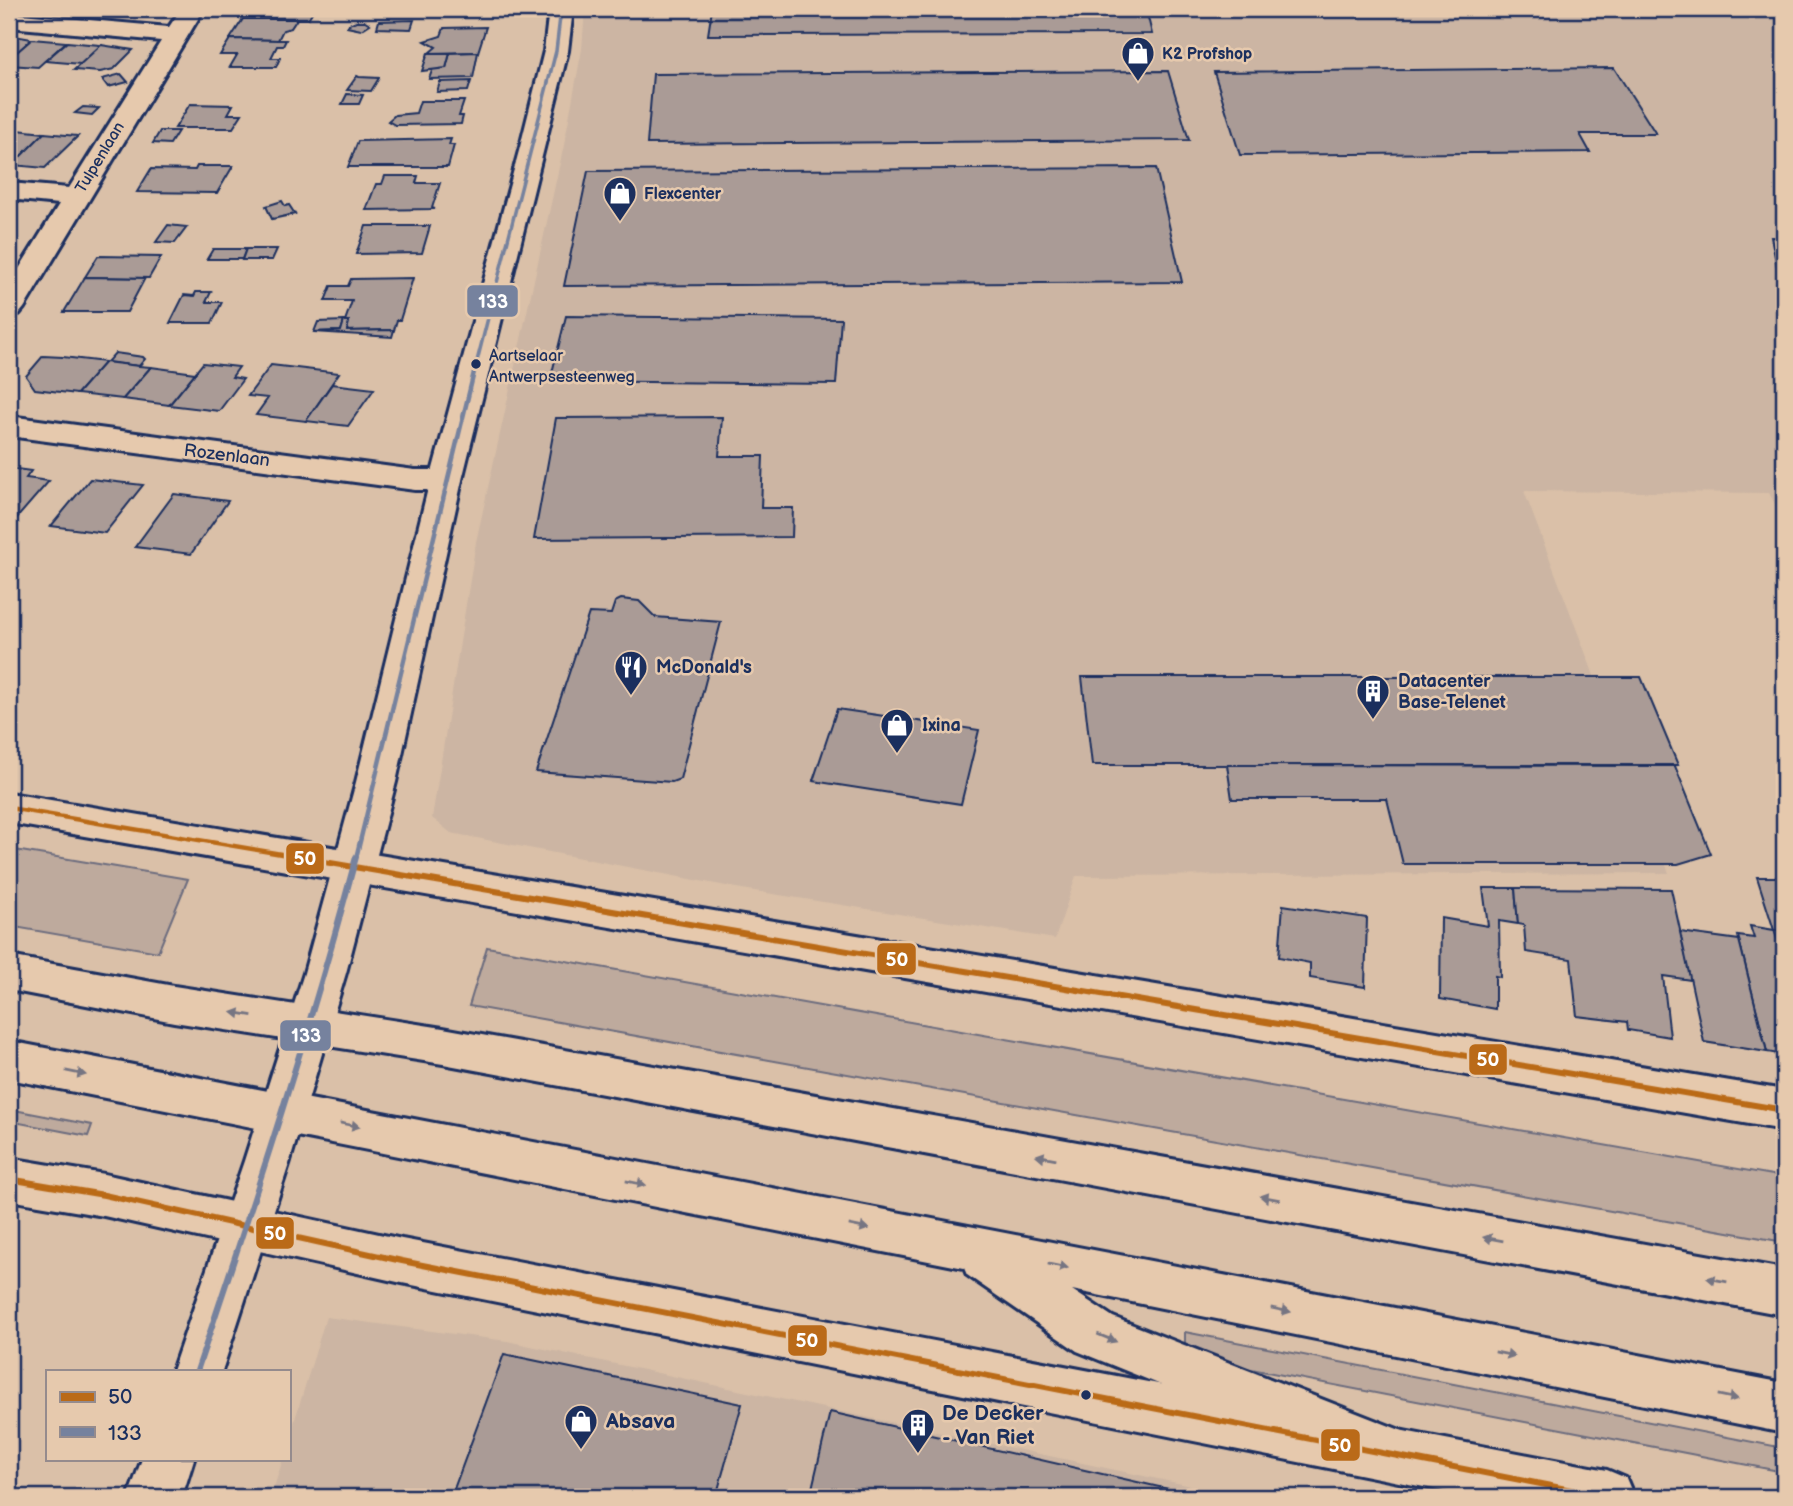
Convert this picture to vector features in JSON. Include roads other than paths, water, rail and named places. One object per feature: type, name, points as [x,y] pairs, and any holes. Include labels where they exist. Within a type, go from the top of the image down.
[{"type":"main road","name":"Tulpenlaan","points":[[9,308],[192,9]]},
{"type":"main road","points":[[197,1370],[309,1025],[388,731],[446,480],[556,51],[561,9]]},
{"type":"main road","points":[[9,20],[174,35]]},
{"type":"main road","points":[[9,191],[75,197]]},
{"type":"main road","name":"Rozenlaan","points":[[9,426],[415,480],[446,480]]},
{"type":"main road","points":[[9,808],[352,864],[1784,1110]]},
{"type":"main road","points":[[9,973],[443,1046],[1784,1292]]},
{"type":"main road","points":[[9,1060],[1784,1408]]},
{"type":"main road","points":[[9,1179],[104,1195],[244,1228],[1607,1497]]},
{"type":"main road","points":[[967,1249],[1096,1334],[1404,1457]]},
{"type":"main road","points":[[155,1497],[168,1460]]},
{"type":"place","name":"K2 Profshop","points":[[1138,83]]},
{"type":"place","name":"Flexcenter","points":[[620,223]]},
{"type":"place","name":"Aartselaar Antwerpsesteenweg","points":[[476,364]]},
{"type":"place","name":"McDonald's","points":[[631,697]]},
{"type":"place","name":"Datacenter Base-Telenet","points":[[1373,721]]},
{"type":"place","name":"Ixina","points":[[897,755]]},
{"type":"place","name":"Absava","points":[[581,1451]]},
{"type":"place","name":"De Decker - Van Riet","points":[[918,1455]]}]
